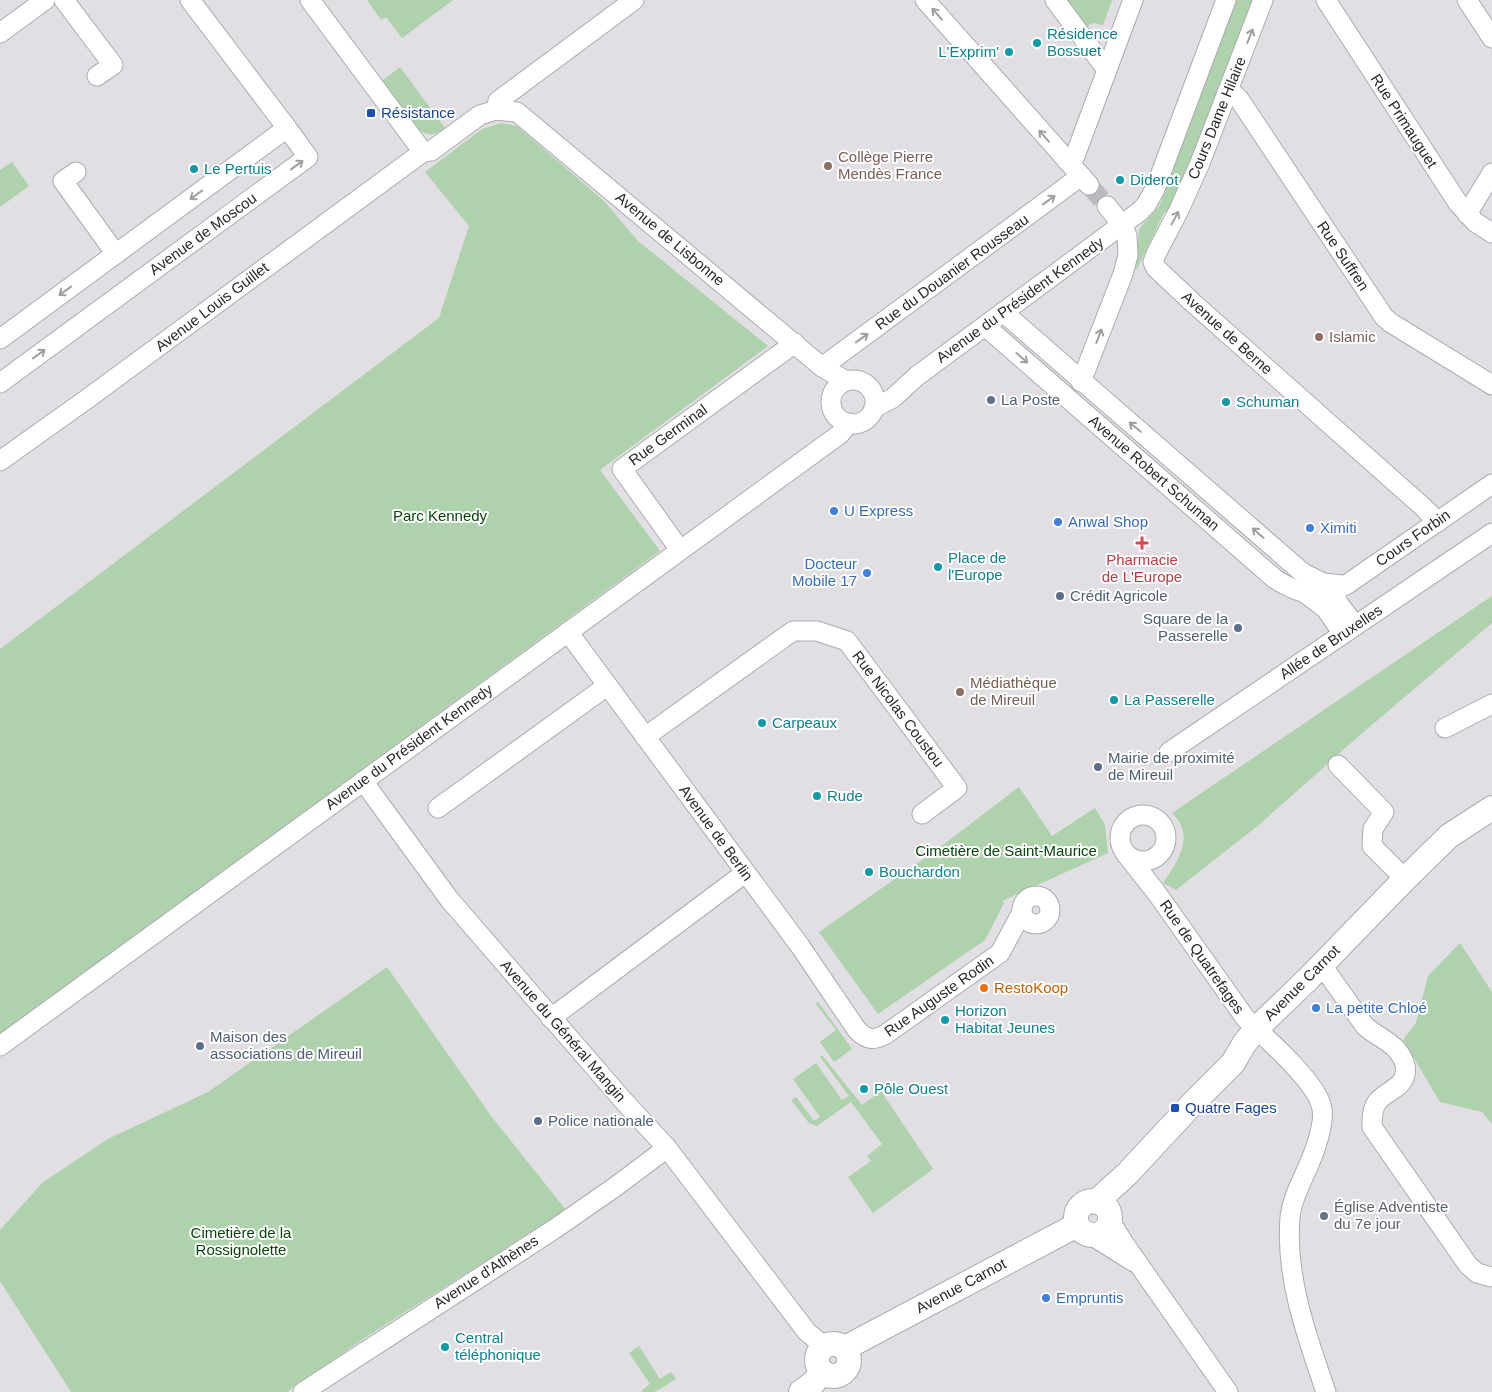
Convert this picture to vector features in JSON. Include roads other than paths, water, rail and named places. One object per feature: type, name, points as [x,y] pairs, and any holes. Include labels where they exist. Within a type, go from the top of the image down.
[{"type":"main road","name":"Avenue Carnot","points":[[834,1347],[1084,1230],[1076,1217],[1080,1207],[1089,1202],[1104,1211],[1127,1174],[1194,1102],[1233,1064],[1244,1044],[1256,1029],[1449,836],[1492,808]]},
{"type":"main road","points":[[801,1392],[823,1372],[817,1365],[817,1354],[834,1347]]},
{"type":"street","points":[[0,33],[45,0]]},
{"type":"street","points":[[64,0],[112,65],[97,76]]},
{"type":"street","points":[[0,339],[287,128],[190,0]]},
{"type":"street","points":[[310,0],[423,152]]},
{"type":"street","points":[[521,84],[517,112],[496,110],[498,101],[634,0]]},
{"type":"street","points":[[925,0],[1067,161],[1075,156],[1132,0]]},
{"type":"street","points":[[1054,0],[1107,70]]},
{"type":"street","name":"Cours Dame Hilaire","points":[[1122,225],[1139,212],[1152,197],[1226,0]]},
{"type":"street","name":"Cours Dame Hilaire","points":[[1154,262],[1156,254],[1193,179],[1230,89],[1263,0]]},
{"type":"street","name":"Rue Primauguet","points":[[1326,0],[1458,203],[1475,222],[1492,232]]},
{"type":"street","points":[[1467,0],[1492,38]]},
{"type":"street","name":"Rue Suffren","points":[[1230,89],[1239,99],[1384,317],[1492,385]]},
{"type":"street","name":"Avenue Louis Guillet","points":[[0,462],[131,368],[423,152],[431,151],[480,115],[496,110]]},
{"type":"street","name":"Avenue de Lisbonne","points":[[517,112],[794,343],[822,367],[840,386]]},
{"type":"street","name":"Avenue de Moscou","points":[[0,383],[308,157],[287,128]]},
{"type":"street","name":"Rue du Douanier Rousseau","points":[[822,367],[1085,181],[1067,161]]},
{"type":"street","points":[[76,172],[63,182],[116,254]]},
{"type":"street","points":[[1467,214],[1492,173]]},
{"type":"street","points":[[1081,382],[1123,274],[1128,255],[1126,236],[1122,225],[1107,206]]},
{"type":"street","name":"Avenue du Président Kennedy","points":[[872,398],[893,398],[917,376],[1122,225]]},
{"type":"street","name":"Avenue de Berne","points":[[1154,262],[1156,268],[1192,302],[1438,522]]},
{"type":"street","name":"Avenue Robert Schuman","points":[[1003,312],[1081,382],[1303,573],[1323,583],[1340,588]]},
{"type":"street","name":"Avenue Robert Schuman","points":[[985,326],[1275,579],[1291,589],[1305,593],[1324,594],[1340,588]]},
{"type":"street","name":"Rue Germinal","points":[[680,550],[622,469],[794,343]]},
{"type":"street","points":[[860,381],[872,398],[868,417],[860,423],[842,419],[831,402],[840,386],[860,381]]},
{"type":"street","name":"Avenue du Président Kennedy","points":[[0,1046],[818,449],[832,429],[842,419]]},
{"type":"street","name":"Cours Forbin","points":[[1340,588],[1492,484]]},
{"type":"street","name":"Allée de Bruxelles","points":[[1169,752],[1492,533]]},
{"type":"street","points":[[1340,588],[1338,602],[1349,630]]},
{"type":"street","points":[[1305,593],[1349,630]]},
{"type":"street","name":"Rue Nicolas Coustou","points":[[645,737],[793,631],[817,631],[847,641],[957,788],[922,814]]},
{"type":"street","name":"Avenue de Berlin","points":[[568,632],[800,946],[863,1036]]},
{"type":"street","points":[[438,808],[607,686]]},
{"type":"street","points":[[1445,728],[1492,704]]},
{"type":"street","points":[[1338,765],[1384,812],[1373,829],[1372,846],[1405,879]]},
{"type":"street","name":"Avenue du Général Mangin","points":[[362,781],[449,899],[551,1018],[667,1148],[807,1332],[834,1347]]},
{"type":"street","name":"Rue de Quatrefages","points":[[1126,854],[1156,892],[1246,1019],[1265,1036],[1312,1087],[1322,1107],[1322,1122],[1316,1146],[1294,1199],[1290,1216],[1290,1237],[1298,1298],[1307,1336],[1326,1392]]},
{"type":"street","points":[[551,1018],[745,872]]},
{"type":"street","name":"Rue Auguste Rodin","points":[[863,1036],[876,1040],[886,1034],[1000,953],[1022,912]]},
{"type":"street","points":[[1322,964],[1365,1026],[1395,1048],[1406,1065],[1401,1083],[1378,1100],[1374,1108],[1372,1127],[1468,1265],[1478,1273],[1492,1277]]},
{"type":"street","name":"Avenue d'Athènes","points":[[303,1392],[553,1230],[667,1148]]},
{"type":"street","points":[[1104,1211],[1228,1392]]},
{"type":"street","points":[[1084,1230],[1143,1269]]},
{"type":"tunnel","points":[[1089,185],[1107,206]]},
{"type":"place","name":"Résidence Bossuet","points":[[1037,43]]},
{"type":"place","name":"L'Exprim'","points":[[1009,52]]},
{"type":"place","name":"Résistance","points":[[371,113]]},
{"type":"place","name":"Collège Pierre Mendès France","points":[[828,166]]},
{"type":"place","name":"Le Pertuis","points":[[194,169]]},
{"type":"place","name":"Diderot","points":[[1120,180]]},
{"type":"place","name":"Islamic","points":[[1319,337]]},
{"type":"place","name":"La Poste","points":[[991,400]]},
{"type":"place","name":"Schuman","points":[[1226,402]]},
{"type":"place","name":"U Express","points":[[834,511]]},
{"type":"place","name":"Anwal Shop","points":[[1058,522]]},
{"type":"place","name":"Ximiti","points":[[1310,528]]},
{"type":"place","name":"Pharmacie de L'Europe","points":[[1142,543]]},
{"type":"place","name":"Place de l'Europe","points":[[938,567]]},
{"type":"place","name":"Docteur Mobile 17","points":[[867,573]]},
{"type":"place","name":"Crédit Agricole","points":[[1060,596]]},
{"type":"place","name":"Square de la Passerelle","points":[[1238,628]]},
{"type":"place","name":"Médiathèque de Mireuil","points":[[960,692]]},
{"type":"place","name":"La Passerelle","points":[[1114,700]]},
{"type":"place","name":"Carpeaux","points":[[762,723]]},
{"type":"place","name":"Mairie de proximité de Mireuil","points":[[1098,767]]},
{"type":"place","name":"Rude","points":[[817,796]]},
{"type":"place","name":"Bouchardon","points":[[869,872]]},
{"type":"place","name":"RestoKoop","points":[[984,988]]},
{"type":"place","name":"La petite Chloé","points":[[1316,1008]]},
{"type":"place","name":"Horizon Habitat Jeunes","points":[[945,1020]]},
{"type":"place","name":"Maison des associations de Mireuil","points":[[200,1046]]},
{"type":"place","name":"Pôle Ouest","points":[[864,1089]]},
{"type":"place","name":"Quatre Fages","points":[[1175,1108]]},
{"type":"place","name":"Police nationale","points":[[538,1121]]},
{"type":"place","name":"Église Adventiste du 7e jour","points":[[1324,1216]]},
{"type":"place","name":"Empruntis","points":[[1046,1298]]},
{"type":"place","name":"Central téléphonique","points":[[445,1347]]},
{"type":"park label","name":"Parc Kennedy","points":[[440,516]]},
{"type":"park label","name":"Cimetière de Saint-Maurice","points":[[1006,851]]},
{"type":"park label","name":"Cimetière de la Rossignolette","points":[[241,1242]]}]
